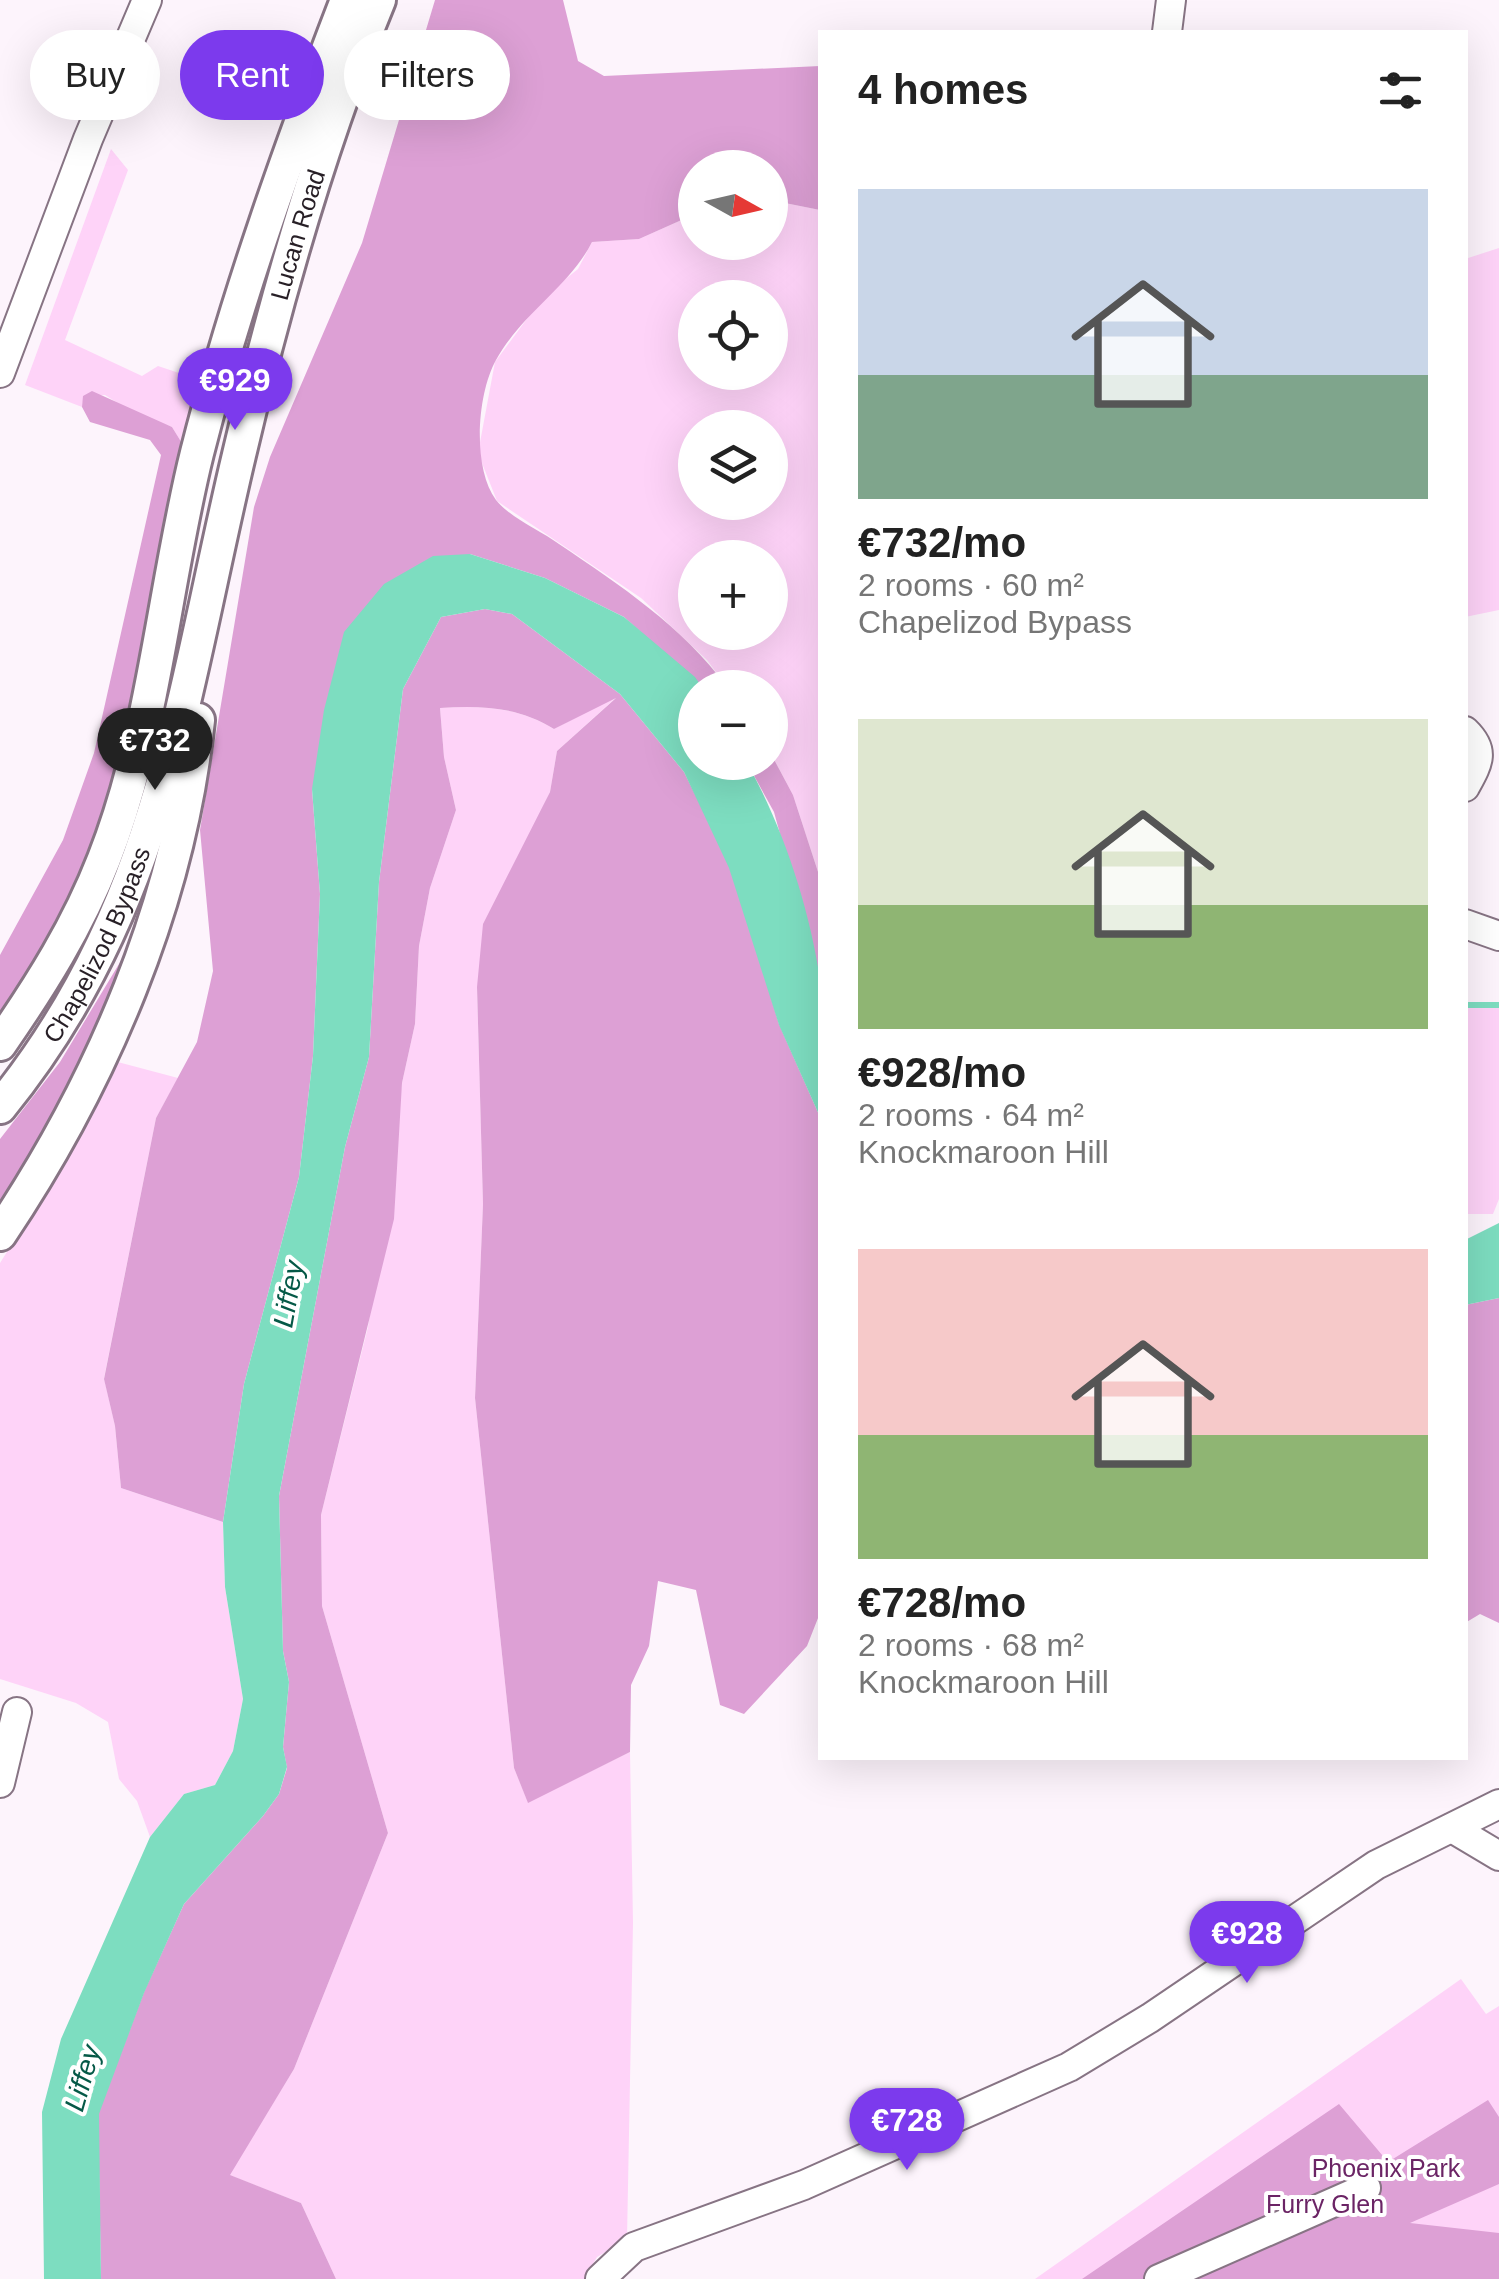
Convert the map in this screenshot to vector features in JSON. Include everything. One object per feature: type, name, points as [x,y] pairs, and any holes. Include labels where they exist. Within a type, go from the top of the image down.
[{"type":"main road","name":"Chapelizod Bypass","points":[[0,1044],[47,976],[105,858],[129,774],[196,454],[286,160],[347,0]]},
{"type":"main road","name":"Lucan Road","points":[[211,592],[270,330],[329,140],[379,0]]},
{"type":"main road","name":"Chapelizod Bypass","points":[[0,1107],[73,1004],[136,873],[163,786],[211,592]]},
{"type":"main road","points":[[0,1234],[75,1112],[124,1001],[174,862],[190,779],[211,592]]},
{"type":"street","points":[[0,373],[88,138],[147,0]]},
{"type":"street","points":[[1166,30],[1171,0]]},
{"type":"street","points":[[1468,734],[1478,743],[1481,759],[1468,782]]},
{"type":"street","points":[[1468,925],[1499,936]]},
{"type":"street","points":[[0,1783],[17,1712]]},
{"type":"street","points":[[1499,1778],[1491,1808],[1499,1847]]},
{"type":"street","points":[[600,2279],[634,2247],[804,2185],[1069,2067],[1150,2018],[1376,1866],[1491,1808]]},
{"type":"street","points":[[1452,1828],[1499,1856]]},
{"type":"street","points":[[1159,2279],[1366,2188]]},
{"type":"green space","points":[[435,0],[563,0],[578,61],[604,76],[818,66],[818,210],[788,204],[788,150],[678,150],[678,222],[639,239],[592,242],[583,258],[507,343],[490,374],[481,411],[483,469],[496,500],[649,608],[678,634],[678,650],[695,650],[713,670],[683,670],[624,617],[545,578],[470,554],[312,789],[320,894],[313,1056],[299,1177],[244,1384],[223,1522],[121,1488],[115,1426],[104,1379],[156,1118],[197,1042],[213,971],[200,830],[254,507],[270,457],[362,243],[399,120],[510,120],[510,30],[426,30]]},
{"type":"green space","points":[[111,149],[128,170],[65,340],[142,376],[158,366],[179,373],[183,382],[195,353],[199,352],[209,378],[188,453],[172,427],[135,414],[105,395],[84,396],[82,407],[25,385]]},
{"type":"green space","points":[[788,204],[818,210],[818,872],[785,780],[788,780],[788,670],[714,670],[696,650],[788,650],[788,540],[678,540],[678,633],[641,598],[497,501],[478,453],[495,362],[543,297],[578,269],[592,242],[639,239],[678,222],[678,260],[788,260]]},
{"type":"green space","points":[[1499,248],[1499,610],[1468,616],[1468,258]]},
{"type":"green space","points":[[92,391],[172,427],[188,453],[155,615],[96,856],[0,1029],[0,955],[63,840],[94,753],[161,455],[150,440],[90,422],[82,407],[83,396]]},
{"type":"green space","points":[[485,609],[512,614],[620,694],[678,765],[678,780],[688,780],[733,871],[779,1024],[818,1112],[818,1618],[807,1646],[744,1714],[720,1705],[696,1590],[658,1581],[649,1646],[631,1685],[630,1752],[528,1803],[514,1768],[475,1398],[483,1204],[477,987],[483,924],[550,792],[557,751],[616,698],[554,729],[499,709],[440,708],[444,757],[456,810],[430,888],[419,946],[415,1024],[402,1083],[394,1219],[321,1515],[322,1606],[388,1833],[294,2069],[230,2175],[301,2203],[336,2279],[101,2279],[98,2114],[144,1992],[184,1904],[263,1816],[279,1794],[287,1768],[283,1747],[289,1682],[283,1651],[279,1496],[345,1147],[369,1057],[379,882],[403,689],[441,617]]},
{"type":"green space","points":[[620,694],[557,751],[550,792],[519,858],[477,988],[483,1204],[475,1398],[514,1768],[528,1802],[630,1752],[633,1923],[627,2239],[597,2257],[584,2279],[336,2279],[301,2203],[229,2175],[294,2069],[388,1833],[322,1606],[321,1515],[368,1327],[402,1083],[415,1024],[419,946],[430,888],[456,810],[444,757],[440,708],[499,709],[554,729]]},
{"type":"green space","points":[[756,780],[785,780],[818,872],[818,974],[774,812]]},
{"type":"green space","points":[[128,949],[82,1064],[0,1217],[0,1139],[60,1062]]},
{"type":"green space","points":[[1468,1008],[1499,1008],[1499,1199],[1493,1214],[1468,1214]]},
{"type":"green space","points":[[114,1061],[178,1078],[156,1118],[104,1378],[115,1426],[121,1488],[223,1522],[225,1587],[243,1699],[233,1751],[215,1785],[184,1794],[150,1837],[137,1801],[119,1779],[108,1722],[76,1703],[0,1679],[0,1263],[74,1146]]},
{"type":"green space","points":[[1499,1298],[1499,1623],[1480,1614],[1468,1621],[1468,1304]]},
{"type":"green space","name":"Phoenix Park","points":[[1461,1979],[1486,2014],[1499,2006],[1499,2279],[1035,2279]]},
{"type":"green space","name":"Furry Glen","points":[[1488,2100],[1499,2117],[1499,2184],[1410,2223],[1499,2233],[1499,2279],[1082,2279],[1339,2104],[1388,2162]]},
{"type":"water","name":"Liffey","points":[[470,554],[545,578],[624,617],[687,670],[678,670],[678,765],[620,694],[512,614],[485,609],[441,617],[403,689],[379,882],[369,1057],[345,1147],[279,1496],[283,1651],[289,1682],[283,1747],[287,1767],[279,1794],[263,1816],[184,1904],[144,1993],[99,2114],[101,2279],[44,2279],[42,2112],[61,2039],[150,1837],[184,1794],[215,1785],[233,1751],[243,1699],[225,1587],[223,1522],[244,1384],[299,1177],[313,1056],[320,894],[312,789],[324,710],[344,632],[384,584],[433,556]]},
{"type":"water","points":[[688,780],[756,780],[783,840],[802,895],[818,970],[818,1113],[779,1025],[729,868]]},
{"type":"water","points":[[1499,1223],[1499,1298],[1468,1304],[1468,1238]]},
{"type":"waterway","points":[[1468,1005],[1499,1005]]}]
